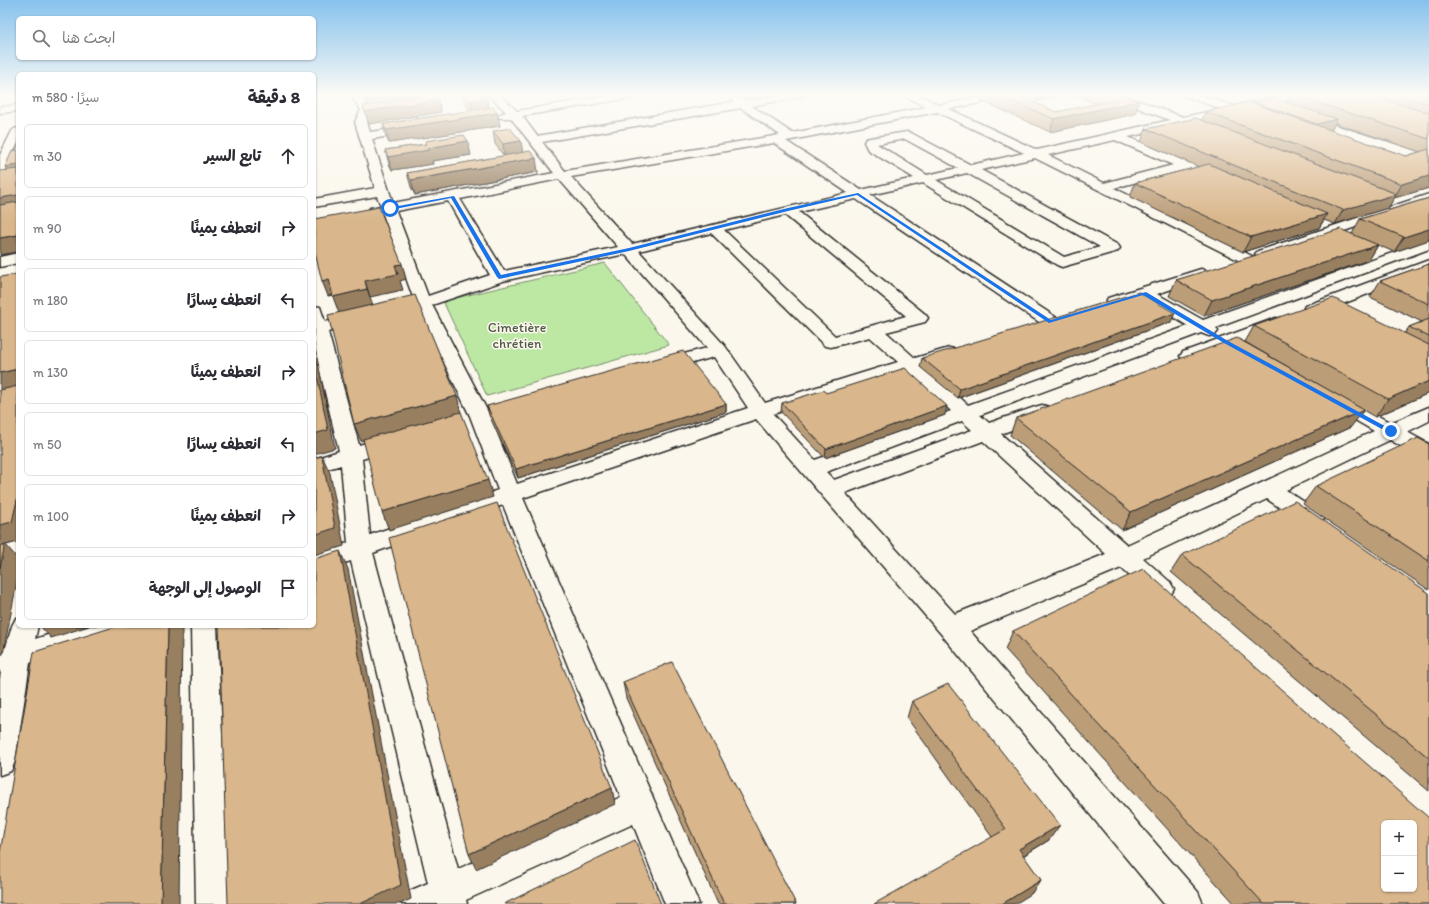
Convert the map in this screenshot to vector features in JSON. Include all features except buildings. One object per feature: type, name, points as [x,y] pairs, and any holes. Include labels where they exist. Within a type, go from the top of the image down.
[{"type":"street","points":[[2,163],[15,136]]},
{"type":"street","points":[[365,136],[423,303],[479,416],[639,805],[682,904]]},
{"type":"street","points":[[532,136],[562,175],[719,350],[760,411],[951,627],[1186,904]]},
{"type":"street","points":[[535,140],[557,136]]},
{"type":"street","points":[[316,203],[452,196],[562,175],[787,136]]},
{"type":"street","points":[[901,136],[870,142],[872,147],[1062,262],[1113,248],[909,136]]},
{"type":"street","points":[[998,136],[1247,259]]},
{"type":"street","points":[[639,805],[439,900],[360,549],[351,456],[316,324],[374,315],[423,303],[499,277],[629,249],[788,210],[1116,136]]},
{"type":"street","points":[[1117,136],[1228,184]]},
{"type":"street","points":[[1359,136],[1416,155],[1401,163]]},
{"type":"street","points":[[783,137],[858,194],[1058,319],[1028,328]]},
{"type":"street","points":[[2,163],[16,159]]},
{"type":"street","points":[[1102,187],[1186,166]]},
{"type":"street","points":[[452,196],[499,277]]},
{"type":"street","points":[[1101,306],[1247,259],[1326,227],[1394,204],[1429,198]]},
{"type":"street","points":[[367,213],[386,200]]},
{"type":"street","points":[[714,228],[831,342],[918,318],[788,210]]},
{"type":"street","points":[[1326,227],[1353,239]]},
{"type":"street","points":[[812,469],[1429,244]]},
{"type":"street","points":[[1374,248],[1394,257],[1427,268]]},
{"type":"street","points":[[0,262],[16,258]]},
{"type":"street","points":[[1175,361],[1427,268]]},
{"type":"street","points":[[1300,291],[1346,314]]},
{"type":"street","points":[[1144,293],[1247,353]]},
{"type":"street","points":[[873,330],[964,414],[1177,604]]},
{"type":"street","points":[[316,562],[360,549],[510,494],[760,411],[962,348]]},
{"type":"street","points":[[644,370],[719,350]]},
{"type":"street","points":[[1322,394],[1429,453]]},
{"type":"street","points":[[831,490],[1058,405]]},
{"type":"street","points":[[951,627],[1123,557],[1429,413]]},
{"type":"street","points":[[316,465],[412,437]]},
{"type":"street","points":[[1269,489],[1333,532]]},
{"type":"street","points":[[0,556],[16,552]]},
{"type":"street","points":[[0,761],[9,658],[24,628]]},
{"type":"street","points":[[9,658],[106,628]]},
{"type":"street","points":[[204,628],[213,904]]},
{"type":"green space","name":"Cimetière chrétien","points":[[605,263],[669,345],[487,396],[443,301]]},
{"type":"route","points":[[390,208],[452,196],[499,277],[629,249],[858,194],[1051,322],[1144,293],[1226,342],[1391,431]]}]
